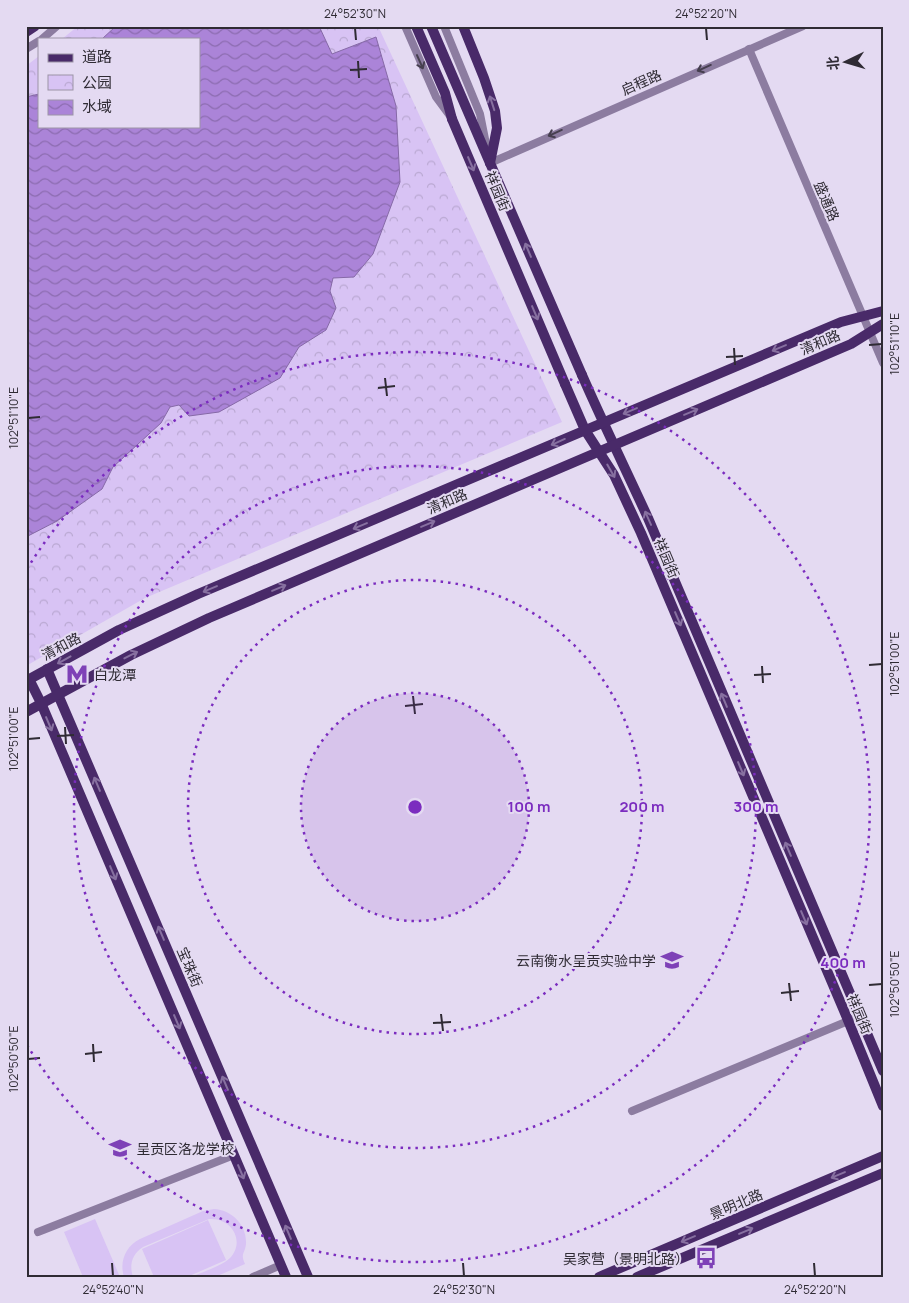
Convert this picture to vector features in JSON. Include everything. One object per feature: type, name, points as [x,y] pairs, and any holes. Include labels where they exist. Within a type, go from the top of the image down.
[{"type":"main road","points":[[26,32],[35,26]]},
{"type":"main road","name":"祥园街","points":[[416,26],[445,93],[452,119],[565,384],[585,430],[614,475],[641,533],[883,1106]]},
{"type":"main road","name":"祥园街","points":[[431,26],[602,422],[648,518],[883,1071]]},
{"type":"main road","points":[[463,26],[495,111],[497,128],[490,162]]},
{"type":"main road","name":"清和路","points":[[28,680],[119,630],[198,594],[840,322],[883,311]]},
{"type":"main road","name":"清和路","points":[[26,712],[131,655],[208,618],[851,344],[883,324]]},
{"type":"main road","name":"宝珠街","points":[[47,670],[308,1277]]},
{"type":"main road","points":[[28,680],[41,703],[286,1277]]},
{"type":"main road","name":"景明北路","points":[[599,1277],[883,1156]]},
{"type":"main road","name":"景明北路","points":[[637,1277],[881,1177]]},
{"type":"street","points":[[43,38],[57,26]]},
{"type":"street","points":[[405,26],[436,97],[452,119]]},
{"type":"street","points":[[444,26],[480,114],[490,162]]},
{"type":"street","name":"启程路","points":[[490,162],[803,26]]},
{"type":"street","points":[[26,49],[38,42]]},
{"type":"street","name":"盛通路","points":[[749,49],[883,363]]},
{"type":"street","points":[[632,1111],[860,1016]]},
{"type":"street","points":[[38,1232],[234,1155]]},
{"type":"street","points":[[253,1277],[281,1265]]},
{"type":"green space","points":[[78,26],[378,26],[562,422],[145,598],[26,666],[26,66],[38,57],[38,128],[200,128],[200,38],[63,38]]},
{"type":"green space","points":[[214,1209],[227,1212],[241,1225],[246,1237],[243,1255],[245,1264],[215,1277],[191,1277],[222,1264],[235,1251],[236,1238],[230,1226],[217,1219],[209,1219],[143,1247],[132,1260],[133,1277],[124,1277],[123,1260],[127,1250],[135,1242],[203,1211]]},
{"type":"green space","points":[[95,1219],[120,1277],[83,1277],[64,1232]]},
{"type":"green space","points":[[208,1220],[226,1260],[187,1277],[154,1277],[142,1249]]},
{"type":"water","points":[[116,26],[319,26],[332,54],[376,37],[396,106],[400,182],[373,254],[354,277],[333,278],[330,291],[336,308],[326,330],[299,347],[280,378],[219,412],[189,416],[179,405],[170,407],[161,423],[113,467],[102,489],[57,521],[26,537],[26,97],[38,94],[38,128],[200,128],[200,38],[103,38]]},
{"type":"place","name":"白龙潭","points":[[77,674]]},
{"type":"place","name":"云南衡水呈贡实验中学","points":[[672,960]]},
{"type":"place","name":"呈贡区洛龙学校","points":[[120,1148]]},
{"type":"place","name":"吴家营（景明北路）","points":[[706,1258]]}]
